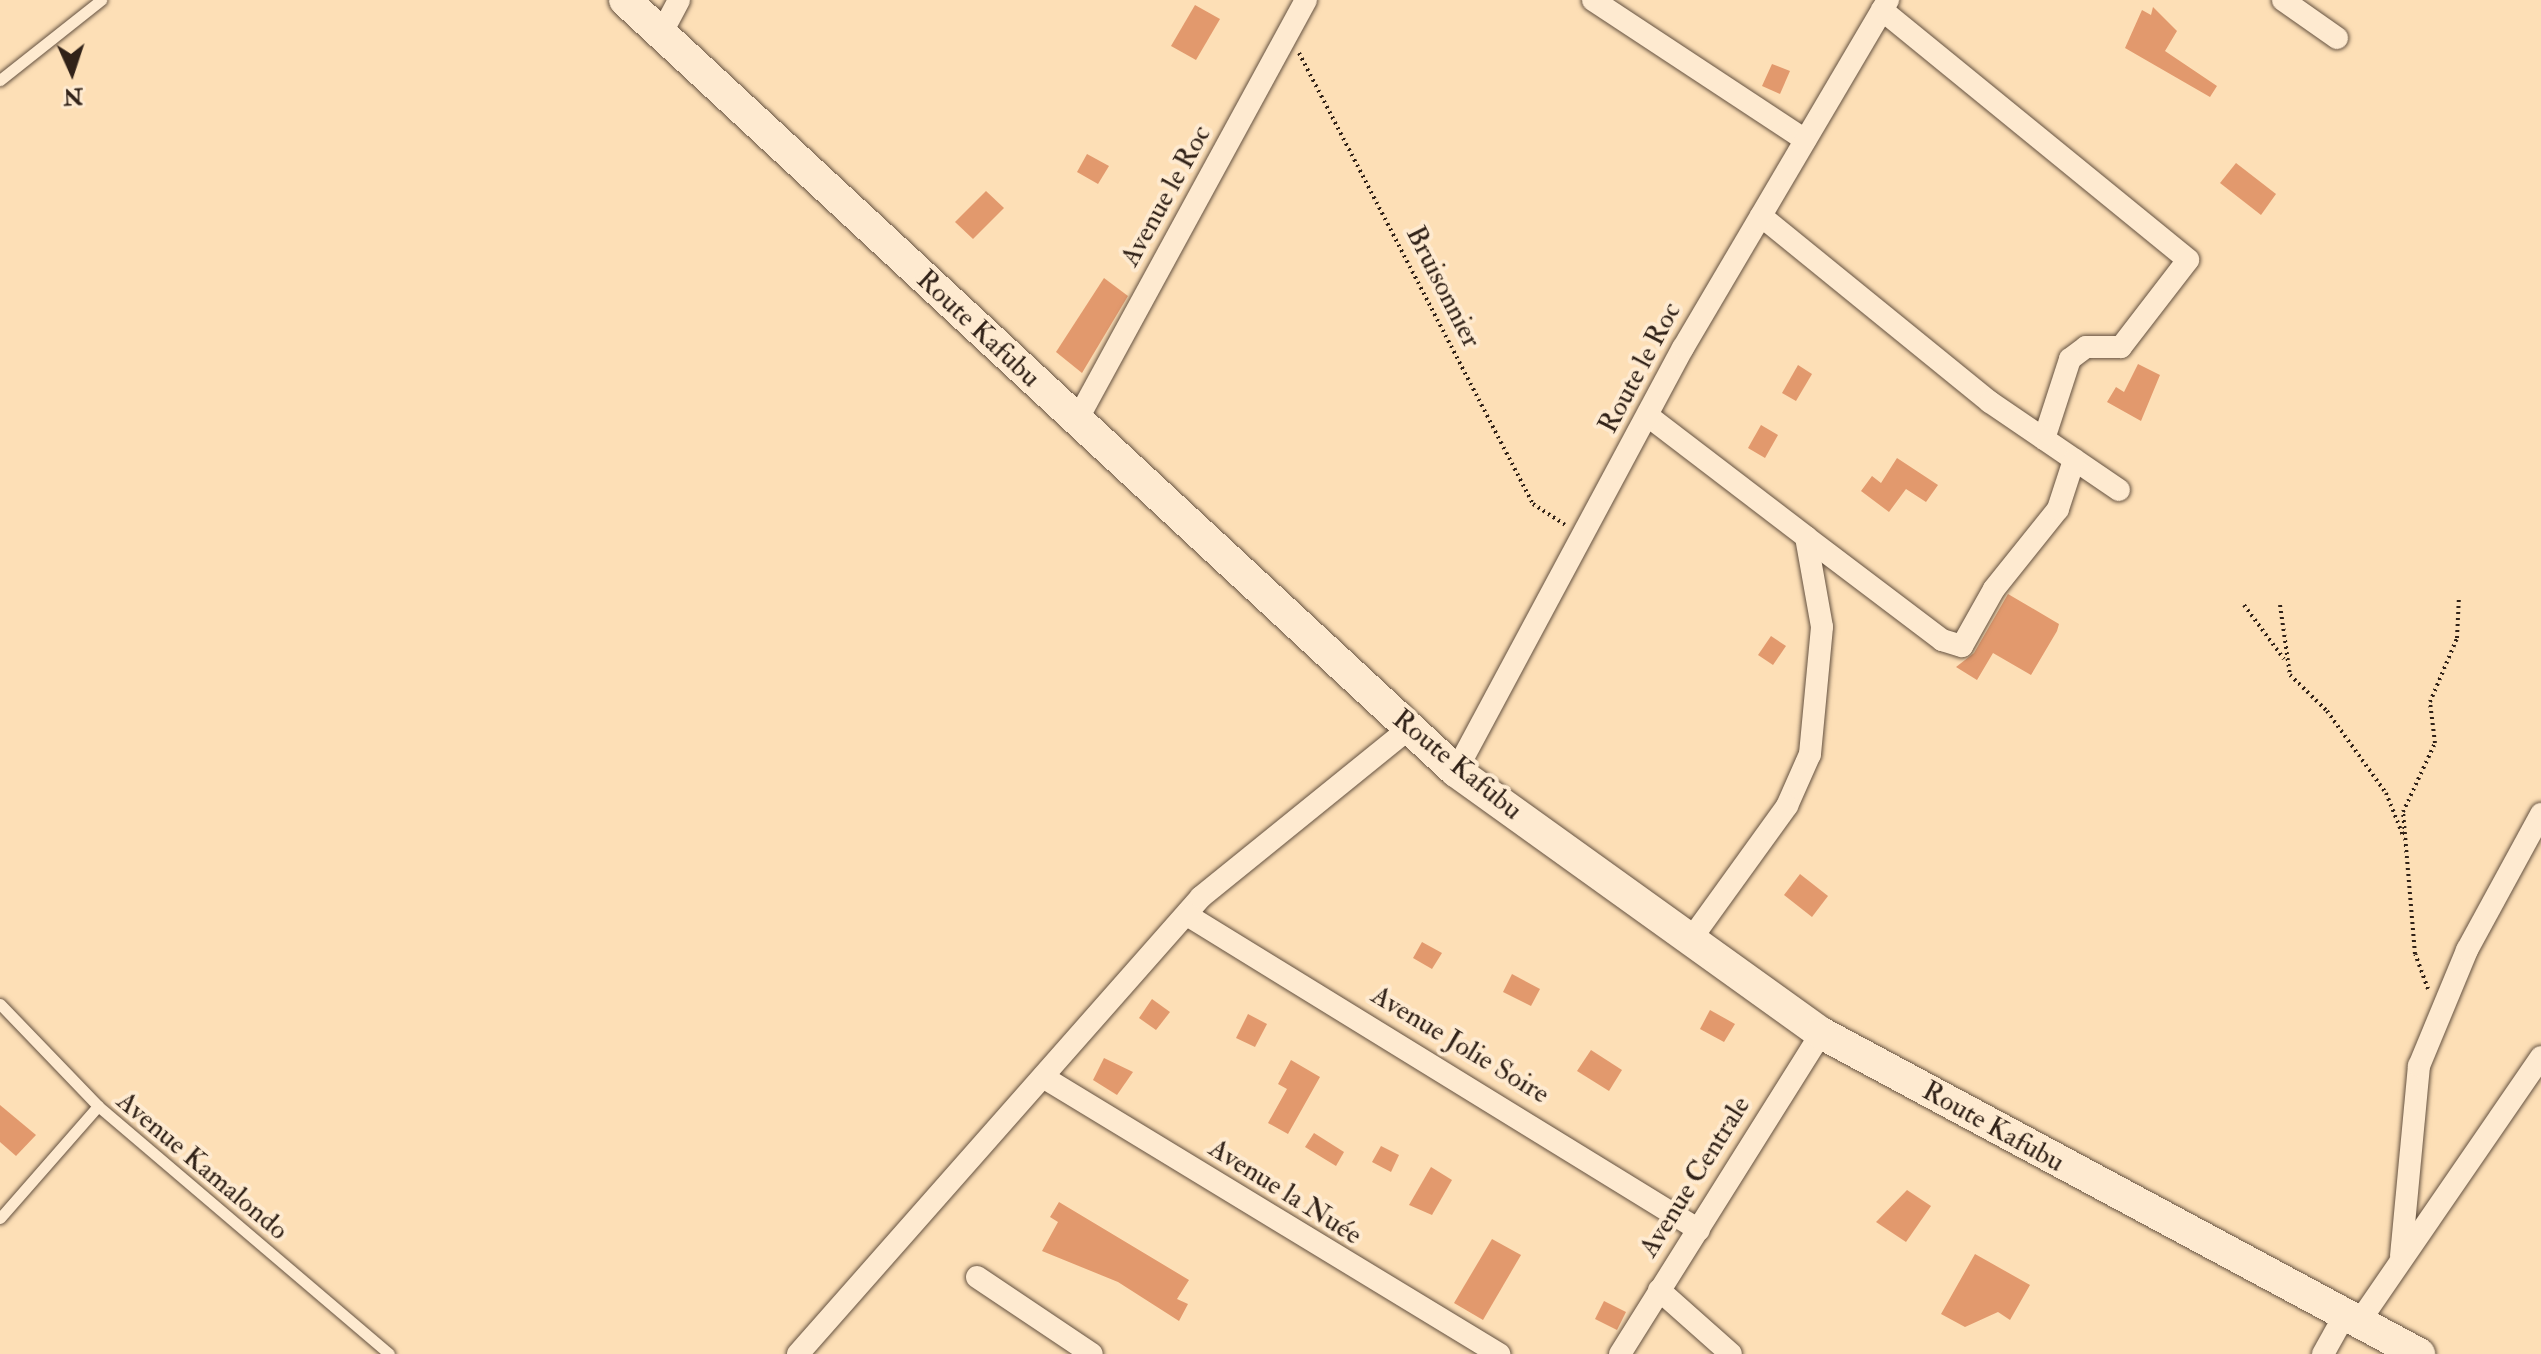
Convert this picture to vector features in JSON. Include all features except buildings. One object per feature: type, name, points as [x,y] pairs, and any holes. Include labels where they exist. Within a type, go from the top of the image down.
[{"type":"main road","name":"Route Kafubu","points":[[625,0],[1456,771],[1821,1033],[2350,1322],[2419,1354]]},
{"type":"street","points":[[661,34],[679,0]]},
{"type":"street","name":"Avenue le Roc","points":[[1077,420],[1306,0]]},
{"type":"street","points":[[1593,0],[1805,140]]},
{"type":"street","points":[[2283,0],[2337,38]]},
{"type":"street","points":[[1885,5],[2188,260],[2121,347],[2086,347],[2070,359],[2044,439]]},
{"type":"street","name":"Route le Roc","points":[[1456,771],[1648,416],[1885,5]]},
{"type":"street","points":[[1761,216],[2044,439],[2119,490]]},
{"type":"street","points":[[1648,416],[1942,640],[1962,646],[1994,589],[2058,509],[2074,460]]},
{"type":"street","points":[[1691,939],[1787,806],[1810,754],[1822,627],[1806,537]]},
{"type":"street","points":[[798,1354],[1187,915],[1410,728]]},
{"type":"street","points":[[2401,1256],[2419,1066],[2437,1014],[2541,814]]},
{"type":"street","name":"Avenue Jolie Soire","points":[[1187,915],[1699,1230]]},
{"type":"street","name":"Avenue Centrale","points":[[1620,1354],[1821,1033]]},
{"type":"street","points":[[2323,1354],[2401,1256],[2541,1057]]},
{"type":"street","name":"Avenue la Nuée","points":[[1043,1077],[1499,1354]]},
{"type":"street","points":[[977,1277],[1092,1354]]},
{"type":"street","points":[[1659,1290],[1731,1354]]},
{"type":"lane","points":[[0,80],[101,0]]},
{"type":"lane","points":[[0,1004],[98,1106]]},
{"type":"lane","name":"Avenue Kamalondo","points":[[0,1218],[98,1106],[389,1354]]},
{"type":"path","name":"Bruisonnier","points":[[1289,34],[1533,504],[1584,538]]},
{"type":"path","points":[[2437,1014],[2415,954],[2403,812],[2435,743],[2430,702],[2457,638],[2459,596]]},
{"type":"path","points":[[2244,605],[2386,793],[2406,844]]},
{"type":"path","points":[[2280,605],[2285,661]]}]
